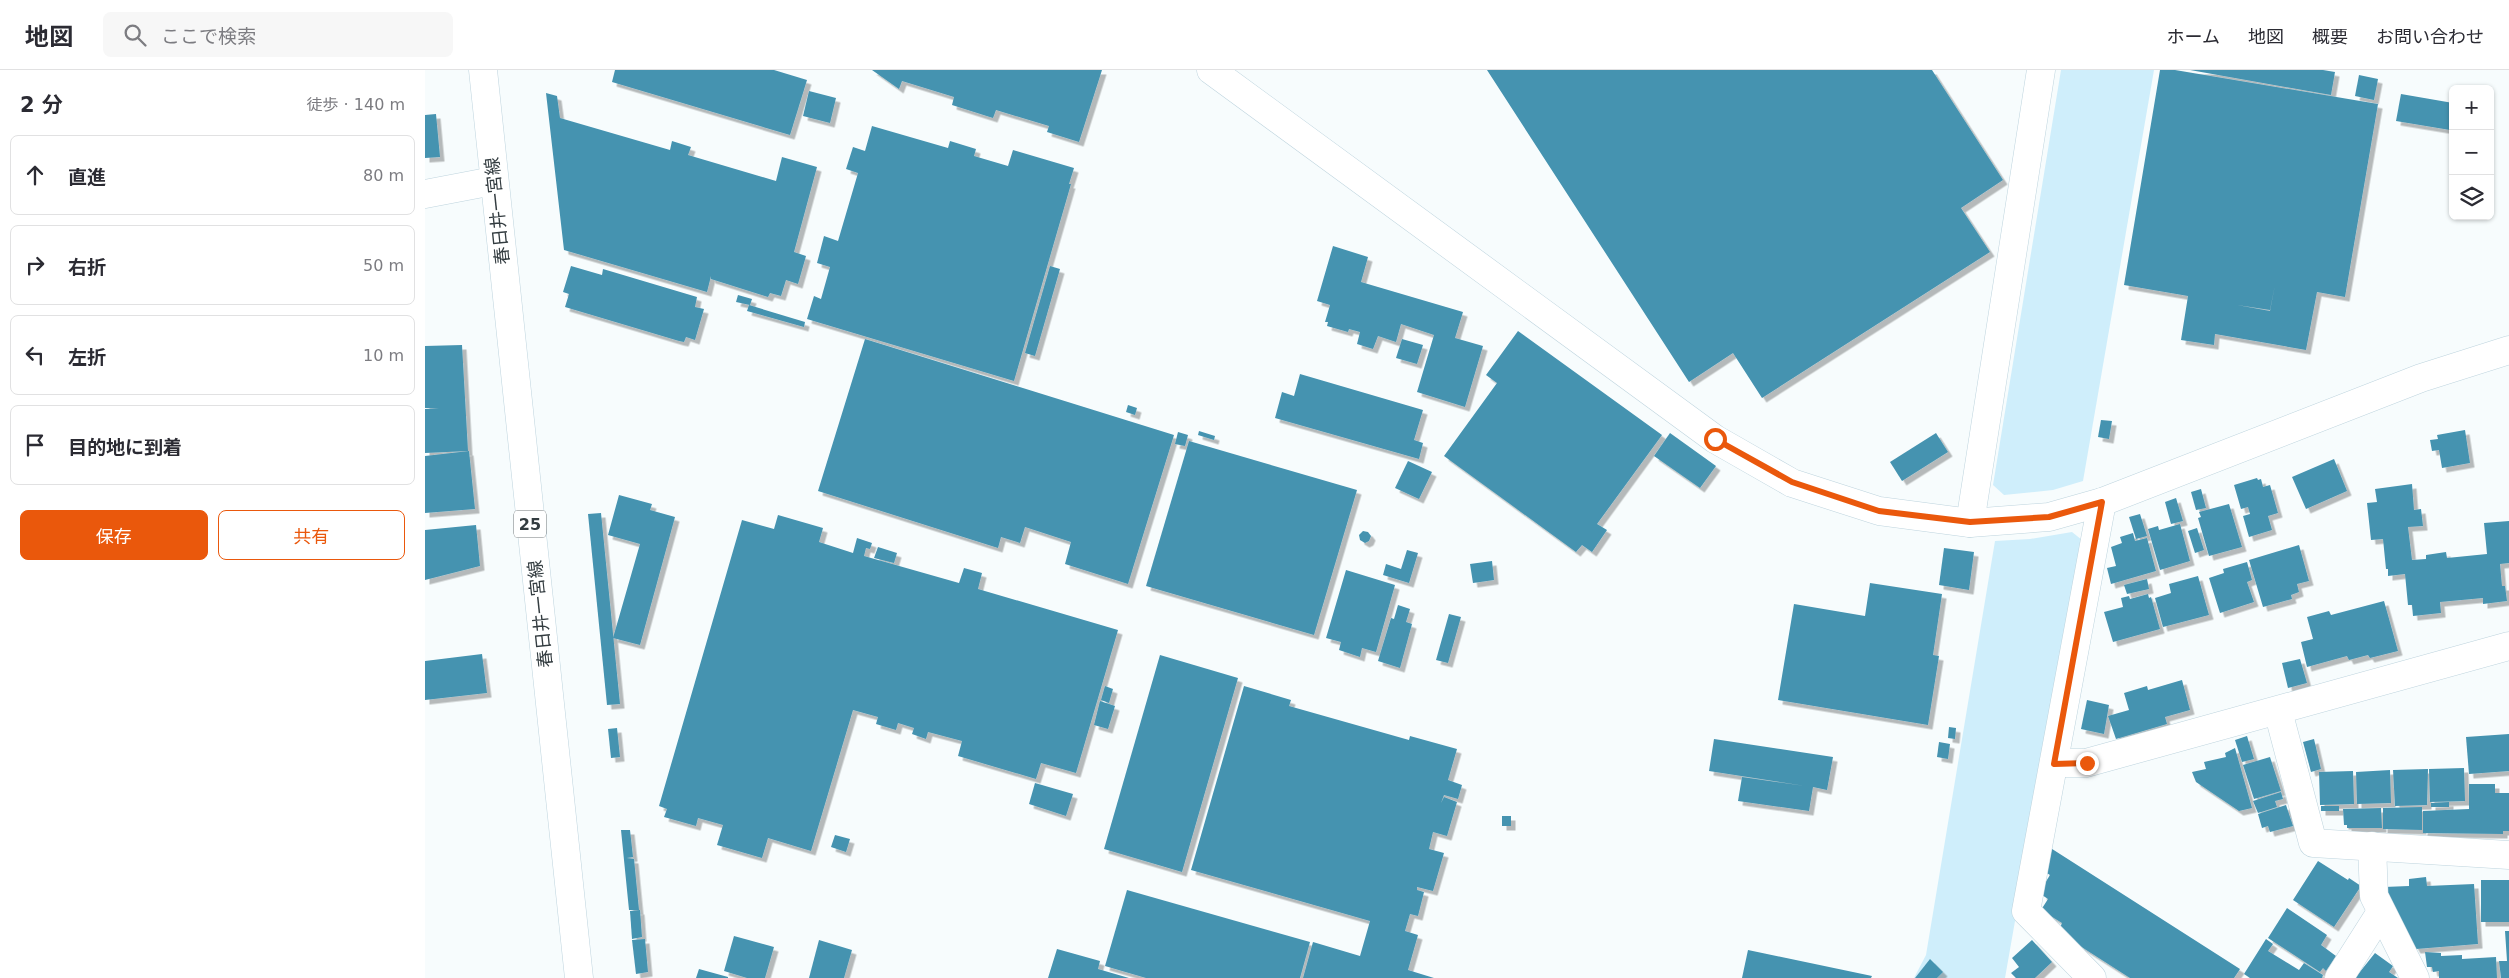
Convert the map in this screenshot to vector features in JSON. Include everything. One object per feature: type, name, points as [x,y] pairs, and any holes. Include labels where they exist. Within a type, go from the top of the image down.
[{"type":"street","name":"春日井一宮線","points":[[483,70],[493,181],[579,978]]},
{"type":"street","points":[[1211,70],[1715,439],[1801,485],[1879,511],[1970,522],[2049,517],[2102,502],[2421,378],[2509,350]]},
{"type":"street","points":[[1970,522],[2041,70]]},
{"type":"street","points":[[425,194],[493,181]]},
{"type":"street","points":[[2090,977],[2026,910],[2102,502]]},
{"type":"street","points":[[2054,764],[2087,763],[2277,712],[2509,646]]},
{"type":"street","points":[[2277,712],[2313,843],[2509,855]]},
{"type":"street","points":[[2371,846],[2374,896],[2415,978]]},
{"type":"street","points":[[2339,978],[2381,912]]},
{"type":"shaded area","points":[[2061,70],[2154,70],[2083,481],[2053,490],[2004,495],[1993,485]]},
{"type":"shaded area","points":[[2072,532],[2082,540],[2005,978],[1914,978],[1926,955],[1995,541],[2030,539]]},
{"type":"building","points":[[615,70],[774,70],[807,80],[790,135],[612,82]]},
{"type":"building","points":[[872,70],[1102,70],[1079,142],[1047,132],[1049,126],[996,110],[993,118],[952,105],[954,97],[902,81],[899,89]]},
{"type":"building","points":[[1487,70],[1932,70],[2003,180],[1961,208],[1990,252],[1762,398],[1733,353],[1689,382]]},
{"type":"building","points":[[2160,70],[2175,70],[2378,104],[2345,297],[2317,292],[2306,350],[2215,334],[2214,345],[2181,340],[2188,296],[2124,285]],"holes":[[[2275,285],[2270,311],[2237,305],[2270,310]]]},
{"type":"building","points":[[2190,70],[2323,70],[2335,72],[2331,95]]},
{"type":"building","points":[[2359,75],[2378,79],[2374,100],[2355,96]]},
{"type":"building","points":[[809,91],[836,98],[830,123],[803,116]]},
{"type":"building","points":[[546,93],[557,96],[560,118],[670,150],[672,141],[691,147],[688,155],[776,181],[782,157],[817,167],[794,252],[806,256],[798,284],[786,280],[781,296],[770,293],[768,297],[711,279],[711,276],[707,292],[564,250]]},
{"type":"building","points":[[2401,94],[2449,102],[2449,130],[2396,121]]},
{"type":"building","points":[[436,114],[440,157],[425,158],[425,115]]},
{"type":"building","points":[[872,126],[948,148],[950,141],[976,149],[974,156],[1008,166],[1013,150],[1074,168],[1014,381],[807,319],[814,296],[821,299],[830,267],[817,263],[824,236],[838,241],[858,173],[846,169],[853,147],[865,151]]},
{"type":"building","points":[[1333,246],[1368,257],[1361,282],[1463,312],[1455,338],[1483,346],[1465,407],[1417,392],[1434,335],[1401,324],[1396,342],[1378,336],[1373,349],[1357,344],[1360,332],[1349,329],[1348,332],[1327,326],[1328,322],[1325,322],[1330,305],[1317,301]]},
{"type":"building","points":[[571,266],[602,275],[603,269],[697,297],[695,307],[704,309],[695,340],[686,337],[684,342],[679,341],[565,307],[569,294],[563,292]]},
{"type":"building","points":[[1050,266],[1060,269],[1035,356],[1025,353]]},
{"type":"building","points":[[738,295],[752,299],[750,305],[736,302]]},
{"type":"building","points":[[749,305],[805,322],[804,327],[747,311]]},
{"type":"building","points":[[1518,331],[1662,435],[1597,524],[1607,530],[1592,552],[1582,545],[1576,552],[1444,456],[1497,383],[1486,375]]},
{"type":"building","points":[[865,339],[1174,435],[1128,584],[1065,564],[1071,542],[1025,527],[1020,543],[1001,537],[998,548],[818,491]]},
{"type":"building","points":[[1402,339],[1423,345],[1417,364],[1396,358]]},
{"type":"building","points":[[462,345],[468,451],[425,453],[425,409],[439,409],[425,408],[425,346]]},
{"type":"building","points":[[1300,374],[1423,410],[1414,440],[1423,443],[1419,459],[1275,418],[1282,392],[1294,396]]},
{"type":"building","points":[[1128,405],[1137,408],[1135,415],[1126,412]]},
{"type":"building","points":[[2101,420],[2112,421],[2109,439],[2098,437]]},
{"type":"building","points":[[2465,430],[2470,463],[2442,468],[2439,450],[2432,451],[2430,440],[2438,439],[2437,435]]},
{"type":"building","points":[[1199,431],[1215,436],[1214,440],[1198,435]]},
{"type":"building","points":[[1178,432],[1188,435],[1185,446],[1175,444]]},
{"type":"building","points":[[1670,433],[1716,466],[1700,488],[1654,456]]},
{"type":"building","points":[[1936,433],[1948,452],[1902,481],[1890,462]]},
{"type":"building","points":[[1189,441],[1357,490],[1314,635],[1146,586]]},
{"type":"building","points":[[469,451],[475,509],[425,513],[425,456]]},
{"type":"building","points":[[2334,459],[2347,491],[2306,509],[2292,477]]},
{"type":"building","points":[[1408,461],[1432,472],[1419,499],[1395,488]]},
{"type":"building","points":[[2257,478],[2258,480],[2261,479],[2263,487],[2270,485],[2278,513],[2268,516],[2272,530],[2249,537],[2243,516],[2250,514],[2248,507],[2241,509],[2234,485]]},
{"type":"building","points":[[2412,484],[2414,510],[2421,509],[2423,526],[2408,527],[2412,560],[2426,559],[2426,555],[2446,552],[2447,558],[2487,554],[2484,523],[2509,521],[2509,563],[2500,564],[2502,586],[2505,586],[2507,601],[2483,604],[2483,598],[2440,602],[2441,613],[2413,616],[2412,605],[2408,605],[2405,574],[2388,576],[2383,539],[2371,540],[2367,503],[2377,502],[2375,489]]},
{"type":"building","points":[[2201,489],[2206,508],[2196,510],[2191,492]]},
{"type":"building","points":[[619,495],[652,504],[650,510],[675,517],[640,645],[613,638],[640,544],[608,535]]},
{"type":"building","points":[[2176,498],[2183,521],[2171,524],[2165,502]]},
{"type":"building","points":[[2229,504],[2242,547],[2209,556],[2198,518],[2201,517],[2199,512]]},
{"type":"building","points":[[601,513],[620,704],[607,705],[588,514]]},
{"type":"building","points":[[2140,514],[2147,536],[2136,539],[2129,517]]},
{"type":"building","points":[[778,515],[823,528],[819,542],[853,553],[857,538],[872,543],[870,549],[866,548],[864,556],[959,583],[964,568],[982,573],[978,589],[1118,630],[1076,773],[1041,763],[1036,779],[958,756],[962,741],[928,732],[926,739],[912,734],[914,728],[898,723],[896,730],[876,724],[878,717],[853,710],[811,851],[768,838],[762,858],[717,845],[723,825],[698,818],[696,826],[664,817],[667,809],[659,806],[742,520],[774,529]]},
{"type":"building","points":[[2180,524],[2190,561],[2160,570],[2148,529],[2158,526],[2159,530]]},
{"type":"building","points":[[476,525],[480,566],[425,580],[425,530]]},
{"type":"building","points":[[2197,528],[2204,550],[2195,553],[2188,531]]},
{"type":"building","points":[[1363,531],[1368,532],[1371,536],[1369,541],[1365,543],[1360,540],[1359,535]]},
{"type":"building","points":[[2133,533],[2135,541],[2147,538],[2156,571],[2111,584],[2107,568],[2116,566],[2111,547],[2122,543],[2120,537]]},
{"type":"building","points":[[2299,545],[2309,581],[2297,584],[2299,592],[2291,595],[2292,599],[2263,607],[2249,560]]},
{"type":"building","points":[[878,547],[897,553],[894,563],[874,558]]},
{"type":"building","points":[[1944,548],[1974,552],[1969,590],[1939,585]]},
{"type":"building","points":[[1407,550],[1418,553],[1409,583],[1383,575],[1386,564],[1401,569]]},
{"type":"building","points":[[1492,561],[1494,580],[1473,583],[1470,564]]},
{"type":"building","points":[[2247,562],[2252,580],[2247,582],[2254,602],[2220,613],[2209,578],[2224,573],[2223,569]]},
{"type":"building","points":[[1346,570],[1395,585],[1376,652],[1362,648],[1360,657],[1339,650],[1341,642],[1326,638]]},
{"type":"building","points":[[2198,576],[2209,615],[2163,627],[2155,598],[2171,593],[2169,584]]},
{"type":"building","points":[[2147,579],[2149,589],[2127,594],[2124,585]]},
{"type":"building","points":[[1870,583],[1942,594],[1933,655],[1939,656],[1928,725],[1778,700],[1794,604],[1865,616]]},
{"type":"building","points":[[2148,594],[2149,598],[2151,597],[2160,629],[2113,642],[2104,612],[2123,607],[2121,598],[2129,596],[2130,599]]},
{"type":"building","points":[[2384,601],[2398,651],[2370,658],[2368,655],[2349,660],[2347,656],[2307,667],[2301,642],[2313,639],[2307,617],[2329,611],[2331,615]]},
{"type":"building","points":[[1398,605],[1410,609],[1406,622],[1412,624],[1400,668],[1378,661],[1391,618],[1394,619]]},
{"type":"building","points":[[1449,614],[1461,617],[1448,663],[1436,660]]},
{"type":"building","points":[[482,654],[487,693],[425,700],[425,661]]},
{"type":"building","points":[[1160,655],[1238,678],[1182,872],[1104,849]]},
{"type":"building","points":[[2300,659],[2307,683],[2288,688],[2282,663]]},
{"type":"building","points":[[2182,680],[2190,710],[2165,717],[2167,724],[2116,739],[2108,716],[2129,710],[2124,693],[2147,686],[2148,690]]},
{"type":"building","points":[[1105,686],[1113,689],[1109,703],[1101,700]]},
{"type":"building","points":[[1244,686],[1291,700],[1289,706],[1409,740],[1410,736],[1457,749],[1448,780],[1462,785],[1458,799],[1444,795],[1441,803],[1444,797],[1457,802],[1447,836],[1433,832],[1429,849],[1444,853],[1433,891],[1417,887],[1417,890],[1424,892],[1418,916],[1410,914],[1405,931],[1418,935],[1408,970],[1434,978],[1303,978],[1313,942],[1360,956],[1370,921],[1191,870]]},
{"type":"building","points":[[2087,700],[2109,705],[2104,734],[2081,729]]},
{"type":"building","points":[[1100,701],[1115,706],[1108,729],[1094,725]]},
{"type":"building","points":[[1949,727],[1956,728],[1955,739],[1948,738]]},
{"type":"building","points":[[617,728],[620,757],[611,758],[608,729]]},
{"type":"building","points":[[2509,734],[2509,771],[2469,774],[2466,737]]},
{"type":"building","points":[[2247,736],[2254,759],[2242,762],[2235,740]]},
{"type":"building","points":[[1714,739],[1833,757],[1827,790],[1813,787],[1809,811],[1738,801],[1742,777],[1805,786],[1709,771]]},
{"type":"building","points":[[2314,739],[2321,769],[2311,772],[2303,742]]},
{"type":"building","points":[[1939,742],[1950,744],[1948,759],[1937,757]]},
{"type":"building","points":[[2235,748],[2252,808],[2239,811],[2196,782],[2192,772],[2206,769],[2204,762],[2226,757],[2225,753]]},
{"type":"building","points":[[2270,757],[2281,791],[2254,799],[2243,765]]},
{"type":"building","points":[[2464,768],[2465,801],[2430,802],[2429,769]]},
{"type":"building","points":[[2428,769],[2427,805],[2395,806],[2393,770]]},
{"type":"building","points":[[2390,770],[2391,803],[2357,804],[2356,772]]},
{"type":"building","points":[[2353,771],[2354,804],[2320,805],[2319,772]]},
{"type":"building","points":[[1035,783],[1073,794],[1066,816],[1029,804]]},
{"type":"building","points":[[2469,784],[2495,784],[2495,793],[2509,793],[2509,831],[2503,831],[2503,834],[2423,833],[2423,811],[2469,809]]},
{"type":"building","points":[[2281,792],[2283,799],[2275,801],[2277,807],[2258,813],[2253,801]]},
{"type":"building","points":[[2449,802],[2449,807],[2431,807],[2431,803]]},
{"type":"building","points":[[2286,805],[2293,826],[2270,832],[2268,826],[2262,828],[2258,814]]},
{"type":"building","points":[[2321,806],[2339,806],[2339,811],[2321,811]]},
{"type":"building","points":[[2422,807],[2422,830],[2383,829],[2383,808]]},
{"type":"building","points":[[2381,808],[2382,828],[2347,828],[2347,825],[2344,825],[2343,809]]},
{"type":"building","points":[[1502,816],[1511,816],[1511,826],[1502,826]]},
{"type":"building","points":[[621,830],[630,830],[633,857],[627,858],[634,859],[639,910],[629,910]]},
{"type":"building","points":[[835,835],[850,839],[846,852],[831,847]]},
{"type":"building","points":[[2049,847],[2240,969],[2234,978],[2130,978],[2080,946],[2060,928],[2062,923],[2041,910],[2048,899],[2042,895],[2045,883],[2050,875],[2045,872]]},
{"type":"building","points":[[2318,861],[2361,886],[2334,927],[2293,900]]},
{"type":"building","points":[[2426,877],[2427,886],[2474,884],[2478,944],[2416,949],[2385,896],[2384,887],[2409,886],[2409,879]]},
{"type":"building","points":[[2481,880],[2509,880],[2509,922],[2481,922]]},
{"type":"building","points":[[1127,890],[1310,942],[1300,978],[1146,978],[1105,966]]},
{"type":"building","points":[[2287,908],[2327,935],[2321,945],[2336,956],[2326,971],[2323,968],[2320,972],[2268,938]]},
{"type":"building","points":[[640,910],[642,937],[632,939],[630,911]]},
{"type":"building","points":[[2505,931],[2509,931],[2509,978],[2501,978],[2499,961],[2507,961]]},
{"type":"building","points":[[734,936],[774,947],[765,978],[747,978],[724,971]]},
{"type":"building","points":[[645,939],[648,972],[636,974],[632,940]]},
{"type":"building","points":[[2266,939],[2273,944],[2268,951],[2299,970],[2304,963],[2323,975],[2322,978],[2250,978],[2244,974]]},
{"type":"building","points":[[819,940],[852,950],[844,978],[809,978]]},
{"type":"building","points":[[2032,940],[2052,962],[2035,978],[2016,978],[2011,973],[2019,967],[2012,958]]},
{"type":"building","points":[[1057,949],[1100,961],[1098,969],[1129,978],[1048,978]]},
{"type":"building","points":[[1748,950],[1872,976],[1871,978],[1742,978]]},
{"type":"building","points":[[2425,952],[2441,953],[2441,956],[2462,955],[2462,959],[2496,957],[2497,978],[2439,978],[2439,971],[2433,972],[2432,967],[2427,967]]},
{"type":"building","points":[[2375,953],[2393,966],[2389,972],[2398,978],[2355,978]]},
{"type":"building","points":[[1930,959],[1943,972],[1937,978],[1915,978]]},
{"type":"building","points":[[699,969],[728,977],[728,978],[696,978]]},
{"type":"route","points":[[1715,439],[1792,482],[1879,511],[1970,522],[2049,517],[2102,502],[2054,764],[2087,763]]}]
